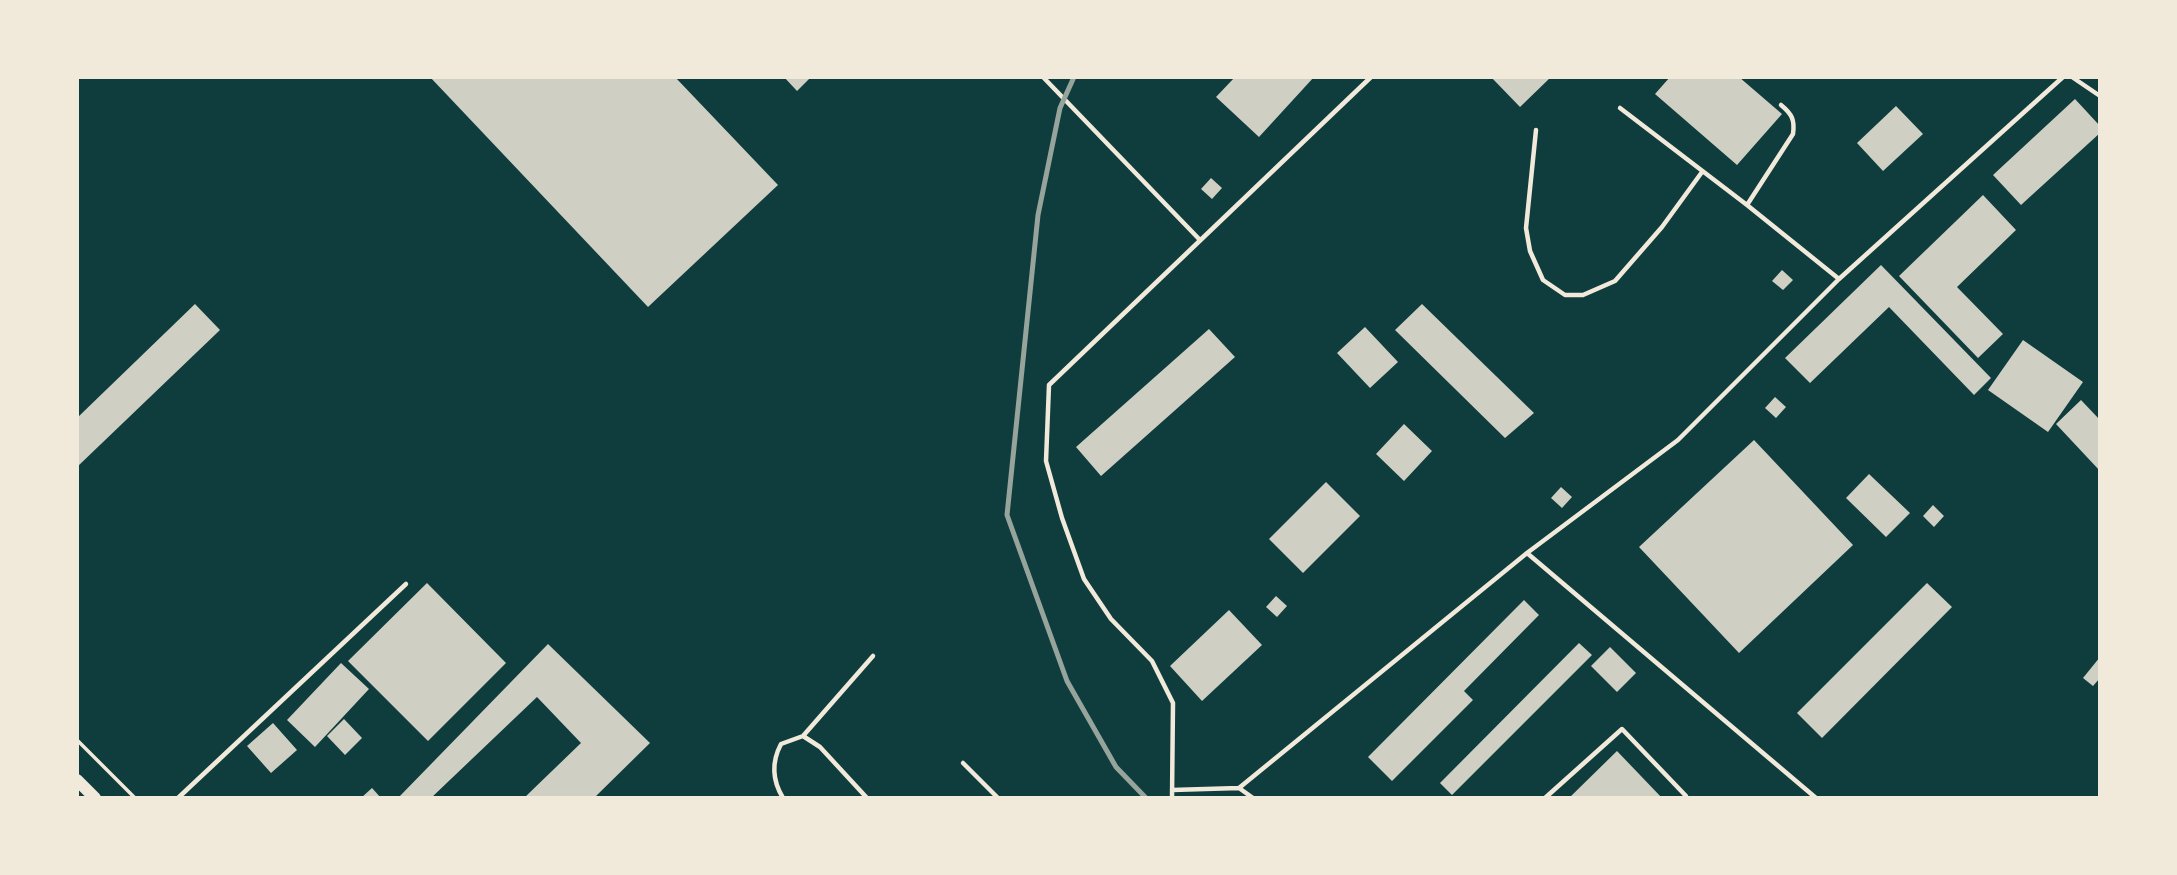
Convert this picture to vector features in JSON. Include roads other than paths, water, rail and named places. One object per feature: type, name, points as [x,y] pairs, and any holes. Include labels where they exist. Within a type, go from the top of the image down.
[{"type":"main road","points":[[77,780],[95,798]]},
{"type":"lane","points":[[1044,77],[1200,240]]},
{"type":"lane","points":[[1172,798],[1173,703],[1152,661],[1111,619],[1084,579],[1062,518],[1046,461],[1049,385],[1371,77]]},
{"type":"lane","points":[[1239,789],[1527,553],[1678,440],[1839,279],[2063,77]]},
{"type":"lane","points":[[2073,77],[2100,96]]},
{"type":"lane","points":[[1747,205],[1793,134],[1795,123],[1791,114],[1781,105]]},
{"type":"lane","points":[[1620,108],[1839,279]]},
{"type":"lane","points":[[1536,130],[1526,228],[1530,251],[1543,280],[1565,295],[1583,295],[1615,281],[1662,227],[1702,172]]},
{"type":"lane","points":[[1527,553],[1816,798]]},
{"type":"lane","points":[[178,798],[406,583]]},
{"type":"lane","points":[[783,798],[775,782],[774,758],[781,744],[803,736],[873,656]]},
{"type":"lane","points":[[1545,798],[1622,729],[1686,796],[1684,798]]},
{"type":"lane","points":[[803,736],[820,747],[867,798]]},
{"type":"lane","points":[[963,763],[998,798]]},
{"type":"lane","points":[[1172,790],[1239,789],[1253,798]]},
{"type":"railway","points":[[1074,77],[1060,108],[1038,215],[1007,515],[1067,681],[1116,767],[1146,798]]}]
